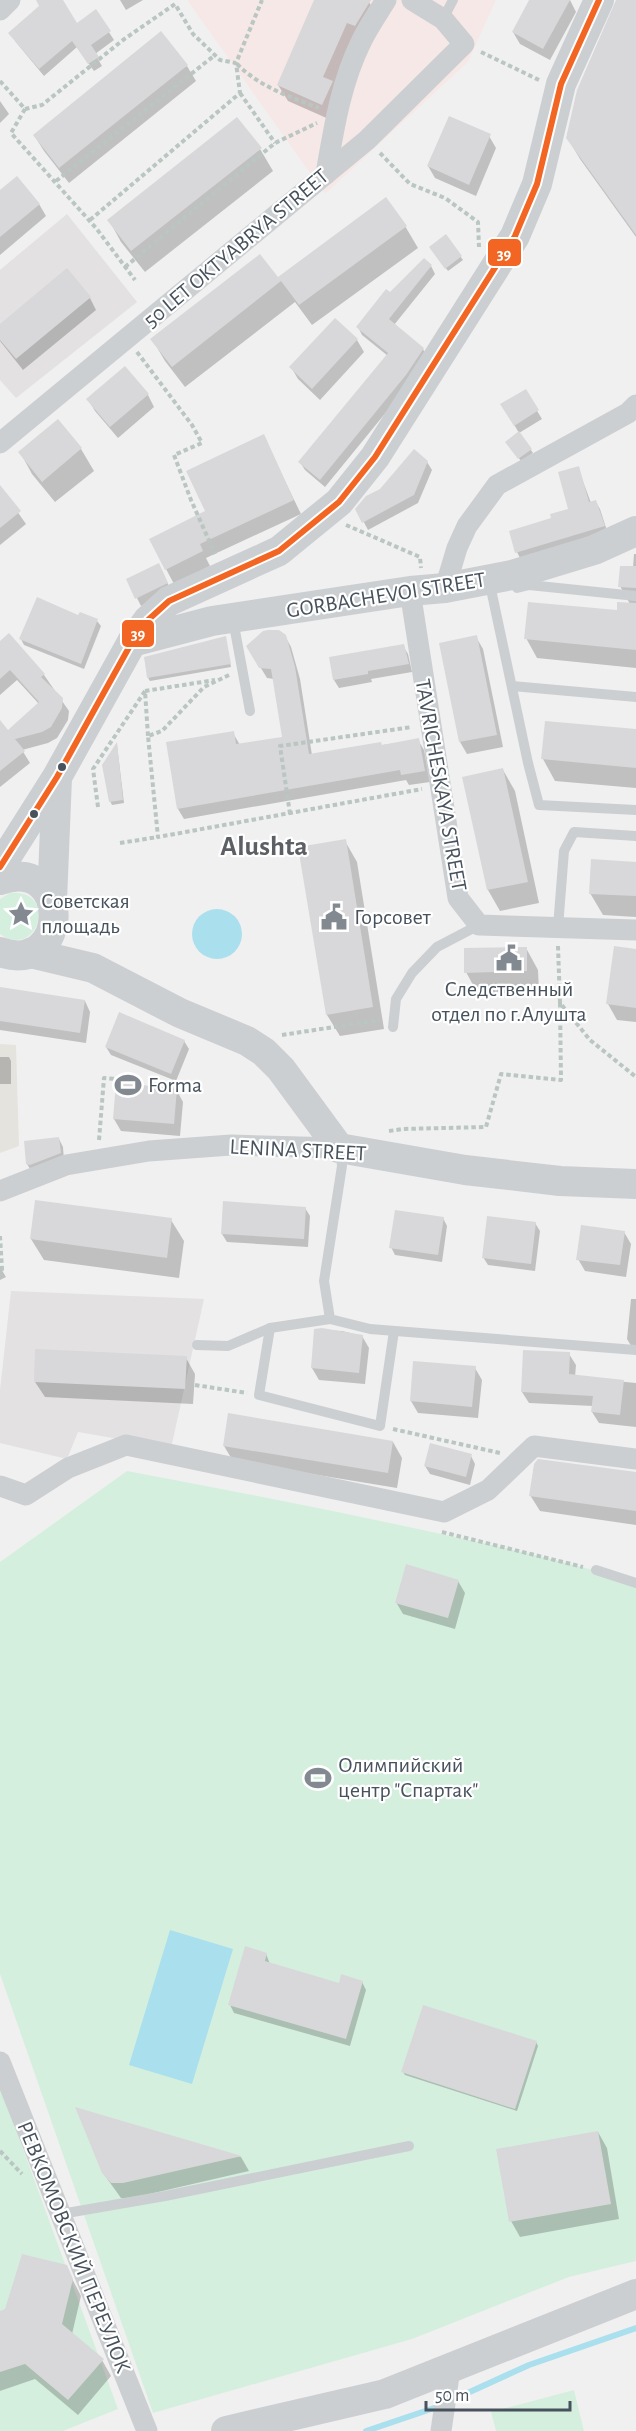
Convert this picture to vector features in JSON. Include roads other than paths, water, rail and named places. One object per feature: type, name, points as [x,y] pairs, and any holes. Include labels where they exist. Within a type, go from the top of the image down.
[{"type":"main road","points":[[93,968],[41,886],[6,873],[132,642],[148,620],[169,601],[279,551],[339,502],[375,457],[515,236],[537,184],[561,84],[599,0]]},
{"type":"main road","name":"GORBACHEVOI STREET","points":[[132,642],[212,621],[410,591],[472,591],[512,575],[594,550],[636,531]]},
{"type":"main road","points":[[0,952],[14,956],[30,952],[44,944],[53,930],[57,777]]},
{"type":"main road","points":[[30,952],[93,968],[180,1013],[247,1041],[264,1052],[281,1069],[339,1148]]},
{"type":"main road","name":"LENINA STREET","points":[[339,1148],[465,1170],[560,1181],[636,1184]]},
{"type":"main road","points":[[226,2431],[385,2394],[636,2294]]},
{"type":"street","points":[[0,10],[10,0]]},
{"type":"street","points":[[326,174],[336,114],[348,73],[363,39],[387,0]]},
{"type":"street","points":[[412,0],[448,9]]},
{"type":"street","name":"50 LET OKTYABRYA STREET","points":[[0,443],[367,140],[464,44],[448,9]]},
{"type":"street","points":[[472,591],[458,548],[467,526],[497,485],[628,413],[636,405]]},
{"type":"street","name":"TAVRICHESKAYA STREET","points":[[410,591],[458,898],[479,925]]},
{"type":"street","points":[[479,925],[636,930]]},
{"type":"street","name":"LENINA STREET","points":[[0,1191],[66,1165],[149,1151],[231,1145],[339,1148]]},
{"type":"street","points":[[0,1486],[27,1495],[68,1468],[126,1445],[444,1512],[488,1490],[534,1446],[636,1459]]},
{"type":"street","name":"РЕВКОМОВСКИЙ ПЕРЕУЛОК","points":[[0,2062],[147,2431]]},
{"type":"street","points":[[441,2428],[450,2369]]},
{"type":"lane","points":[[636,596],[529,585],[472,591],[512,686],[539,805],[636,810]]},
{"type":"lane","points":[[233,618],[250,711]]},
{"type":"lane","points":[[512,686],[636,697]]},
{"type":"lane","points":[[558,927],[564,851],[574,832],[636,836]]},
{"type":"lane","points":[[393,1023],[396,999],[412,974],[437,948],[479,925]]},
{"type":"lane","points":[[330,1319],[324,1281],[342,1166],[339,1148]]},
{"type":"lane","points":[[196,1345],[228,1346],[270,1328],[330,1319],[370,1329],[636,1350]]},
{"type":"lane","points":[[270,1328],[259,1395],[380,1426],[394,1331]]},
{"type":"lane","points":[[596,1570],[636,1582]]},
{"type":"lane","points":[[61,2214],[165,2196],[409,2146]]},
{"type":"water","points":[[222,909],[235,916],[241,924],[241,944],[235,952],[227,958],[212,959],[199,952],[193,944],[192,929],[199,916],[207,910]]},
{"type":"water","points":[[170,1930],[233,1949],[192,2084],[129,2065]]},
{"type":"waterway","points":[[450,2401],[529,2365],[636,2328]]},
{"type":"waterway","points":[[366,2431],[440,2406]]},
{"type":"place","name":"Советская площадь","points":[[21,914]]},
{"type":"place","name":"Горсовет","points":[[334,917]]},
{"type":"place","name":"Следственный отдел по г.Алушта","points":[[509,958]]},
{"type":"place","name":"Forma","points":[[128,1085]]},
{"type":"place","name":"Олимпийский центр \"Спартак\"","points":[[318,1778]]},
{"type":"district","name":"Alushta","points":[[264,847]]}]
